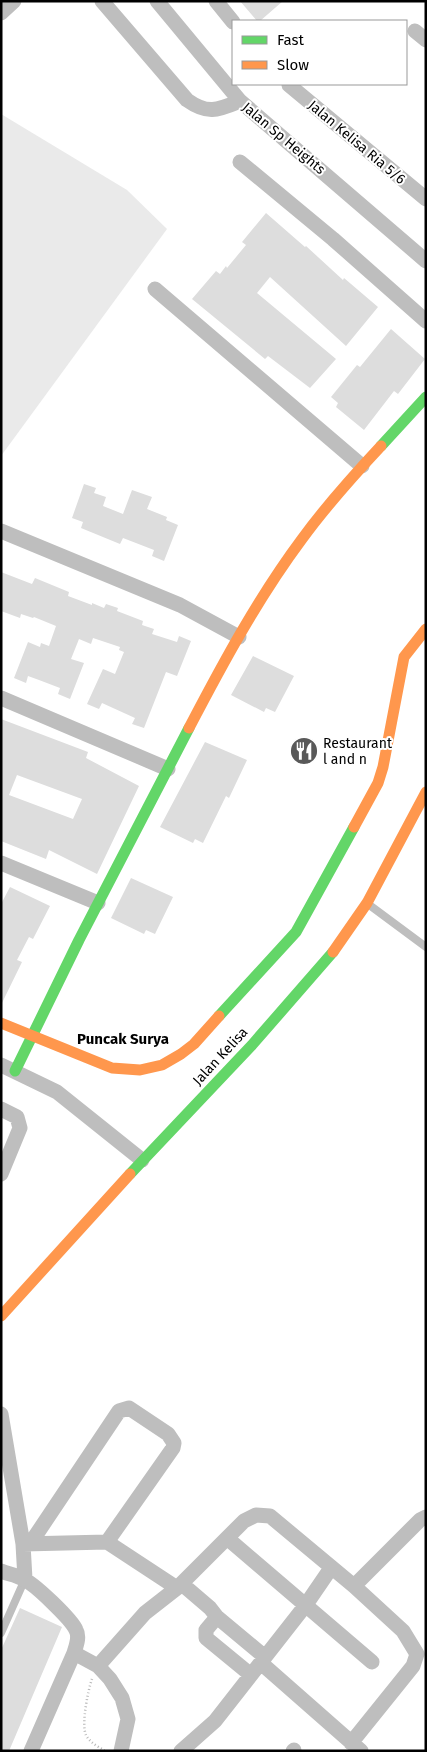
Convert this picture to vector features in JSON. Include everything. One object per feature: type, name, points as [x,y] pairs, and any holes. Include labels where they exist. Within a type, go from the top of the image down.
[{"type":"street","points":[[1,13],[14,1]]},
{"type":"street","points":[[102,1],[187,100],[198,108],[211,111],[240,101]]},
{"type":"street","name":"Jalan Sp Heights","points":[[157,1],[240,101],[426,261]]},
{"type":"street","points":[[216,1],[232,21]]},
{"type":"street","name":"Jalan Kelisa Ria 5/6","points":[[289,85],[426,199]]},
{"type":"street","points":[[240,162],[333,238],[426,321]]},
{"type":"street","points":[[155,289],[362,466]]},
{"type":"street","points":[[142,1160],[57,1092],[8,1068],[32,1035],[98,903],[239,637],[291,554],[321,514],[362,466],[426,397]]},
{"type":"street","points":[[1,531],[180,605],[239,637]]},
{"type":"street","points":[[1,1023],[112,1068],[140,1070],[162,1065],[194,1044],[296,932],[309,911],[378,782],[383,767],[404,657],[426,629]]},
{"type":"street","points":[[1,698],[168,769]]},
{"type":"street","name":"Jalan Kelisa","points":[[1,1316],[142,1160],[271,1022],[335,949],[367,903],[422,808],[426,792]]},
{"type":"street","points":[[1,863],[98,903]]},
{"type":"street","points":[[1,1109],[17,1117],[20,1128],[1,1174]]},
{"type":"street","points":[[26,1544],[119,1410],[129,1408],[168,1434],[174,1443],[173,1448],[107,1542]]},
{"type":"street","points":[[1,1414],[26,1544],[25,1579]]},
{"type":"street","points":[[26,1544],[107,1542],[179,1586],[210,1608],[217,1617],[356,1747],[413,1666],[417,1654],[403,1631],[354,1586],[282,1524],[270,1516],[262,1515],[252,1516],[244,1521],[179,1586],[145,1613],[98,1666]]},
{"type":"street","points":[[354,1586],[420,1520],[426,1517]]},
{"type":"street","points":[[227,1538],[372,1662]]},
{"type":"street","points":[[180,1751],[210,1726],[251,1676],[332,1568]]},
{"type":"street","points":[[1,1571],[25,1579],[71,1622],[77,1631],[78,1642],[74,1653],[31,1751]]},
{"type":"street","points":[[217,1617],[206,1630],[206,1638],[251,1676]]},
{"type":"street","points":[[74,1653],[98,1666],[117,1688],[128,1712],[128,1727],[121,1751]]},
{"type":"lane","points":[[367,903],[426,948]]},
{"type":"lane","points":[[1,1633],[25,1579]]},
{"type":"path","points":[[98,1666],[90,1686],[85,1733],[90,1740],[105,1751]]},
{"type":"shaded area","points":[[1,114],[127,190],[167,229],[1,456]]},
{"type":"building","points":[[240,1],[283,1],[261,20],[256,20]]},
{"type":"building","points":[[266,213],[343,280],[344,278],[378,307],[346,346],[270,277],[257,293],[336,359],[310,388],[268,356],[265,359],[192,299],[216,271],[220,274],[226,266],[227,268],[246,245],[242,242]]},
{"type":"building","points":[[391,329],[425,359],[398,394],[394,391],[364,430],[336,407],[338,403],[331,397],[357,365],[360,367]]},
{"type":"building","points":[[84,484],[96,488],[94,493],[106,497],[103,506],[123,514],[132,490],[152,497],[147,509],[167,517],[166,520],[178,525],[164,561],[152,556],[154,550],[123,538],[120,544],[81,528],[83,522],[72,518]]},
{"type":"building","points":[[1,572],[32,584],[35,578],[69,592],[68,596],[92,605],[92,603],[104,608],[106,604],[118,608],[117,611],[143,621],[142,625],[154,629],[152,634],[177,642],[179,636],[191,641],[177,676],[166,672],[144,728],[132,724],[135,718],[102,703],[99,709],[87,704],[103,669],[115,674],[124,652],[119,650],[120,647],[93,638],[91,644],[79,639],[71,659],[84,663],[70,699],[58,694],[60,688],[39,680],[28,676],[26,683],[14,678],[28,642],[40,647],[41,643],[49,646],[56,626],[34,617],[21,614],[20,618],[1,611]]},
{"type":"building","points":[[253,656],[294,676],[275,712],[266,708],[264,712],[231,695]]},
{"type":"building","points":[[1,719],[88,752],[86,758],[139,786],[97,874],[49,850],[46,859],[1,841]],"holes":[[[17,775],[82,799],[73,819],[9,795]]]},
{"type":"building","points":[[205,742],[247,760],[229,798],[226,796],[203,843],[195,839],[193,843],[160,827]]},
{"type":"building","points":[[131,878],[173,897],[155,934],[146,930],[144,934],[111,918]]},
{"type":"building","points":[[10,887],[50,906],[33,939],[29,937],[17,960],[22,962],[1,1005],[1,904]]},
{"type":"building","points":[[20,1608],[62,1627],[9,1751],[1,1751],[1,1650]]},
{"type":"traffic: fast","points":[[381,446],[426,397]]},
{"type":"traffic: fast","points":[[15,1071],[79,940],[189,728]]},
{"type":"traffic: fast","points":[[219,1016],[296,932],[354,827]]},
{"type":"traffic: fast","points":[[130,1174],[252,1045],[333,952]]},
{"type":"traffic: slow","points":[[189,728],[242,631],[286,561],[330,503],[381,446]]},
{"type":"traffic: slow","points":[[354,827],[378,783],[383,767],[404,657],[426,629]]},
{"type":"traffic: slow","points":[[333,952],[367,903],[426,792]]},
{"type":"traffic: slow","points":[[1,1023],[112,1068],[140,1070],[162,1065],[181,1054],[194,1044],[219,1016]]},
{"type":"traffic: slow","points":[[1,1316],[130,1174]]},
{"type":"place","name":"Restaurant l and n","points":[[304,751]]},
{"type":"district","name":"Puncak Surya","points":[[123,1039]]}]
